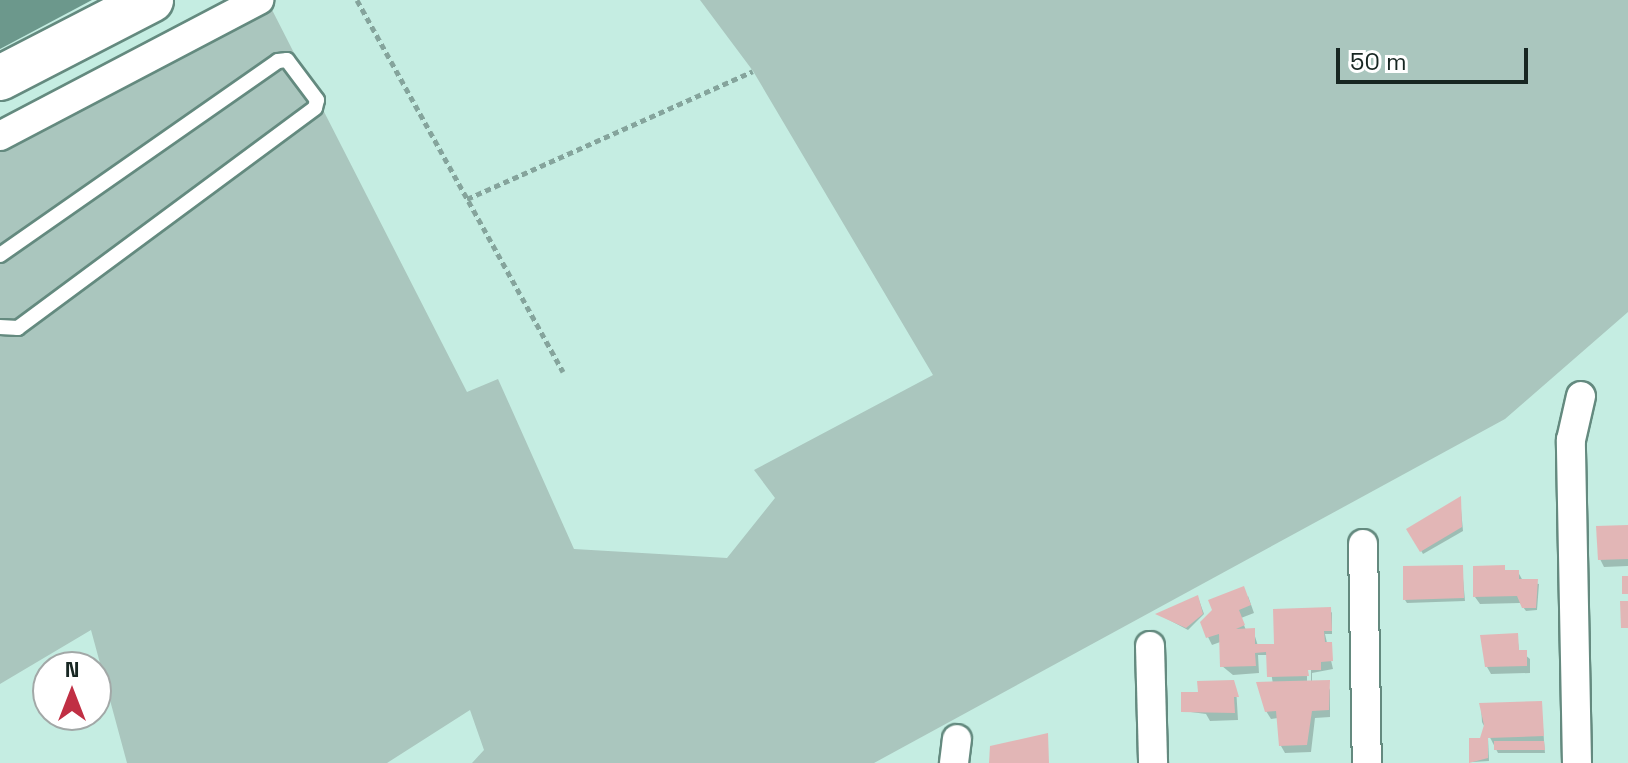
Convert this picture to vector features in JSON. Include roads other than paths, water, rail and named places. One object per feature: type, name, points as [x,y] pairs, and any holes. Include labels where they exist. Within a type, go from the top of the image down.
[{"type":"highway","points":[[0,78],[151,0]]},
{"type":"street","points":[[0,136],[259,0]]},
{"type":"street","points":[[1577,763],[1571,440],[1581,396]]},
{"type":"street","points":[[1363,544],[1367,763]]},
{"type":"street","points":[[1150,646],[1153,763]]},
{"type":"lane","points":[[0,255],[278,61],[287,60],[317,100],[315,108],[18,328],[0,327]]}]
